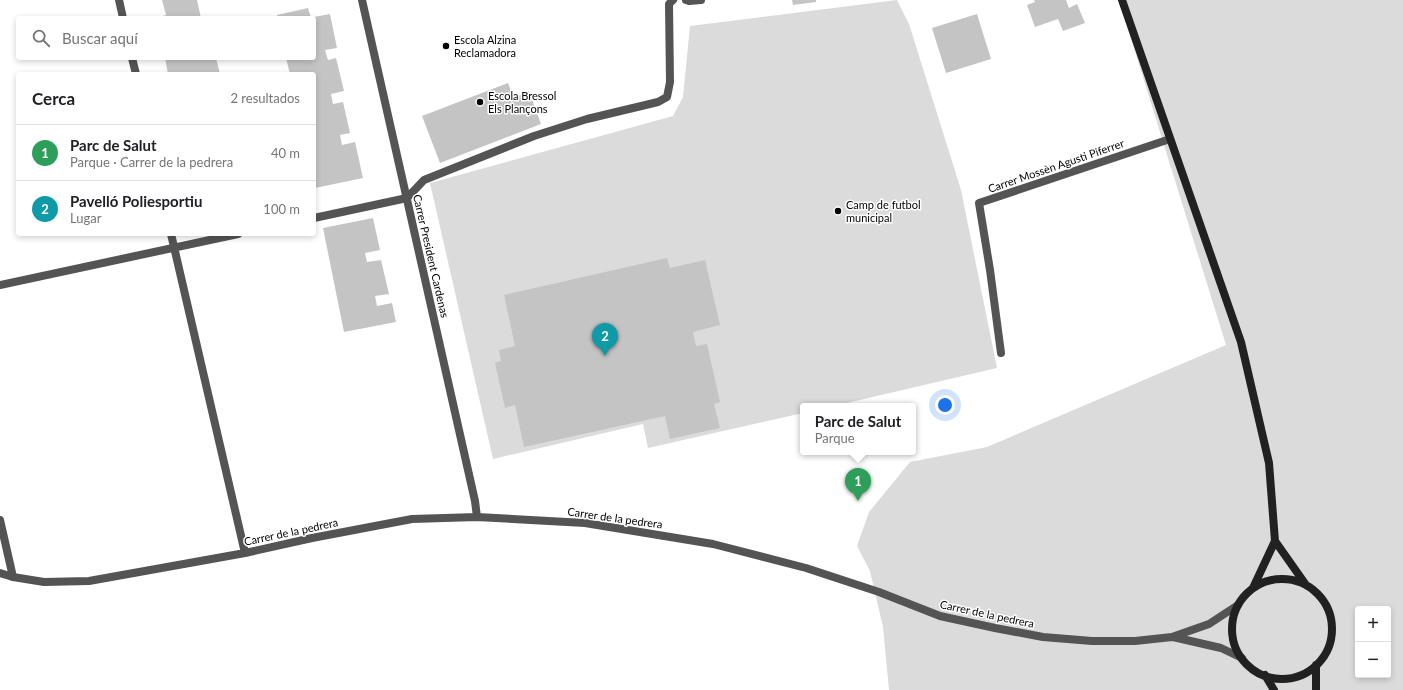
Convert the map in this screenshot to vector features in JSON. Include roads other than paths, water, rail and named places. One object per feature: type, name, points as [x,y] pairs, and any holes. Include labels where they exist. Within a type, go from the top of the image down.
[{"type":"main road","points":[[1122,0],[1241,342],[1269,463],[1275,541],[1253,588]]},
{"type":"main road","points":[[1275,541],[1307,586]]},
{"type":"main road","points":[[1279,579],[1293,580],[1307,586],[1323,601],[1331,622],[1330,641],[1322,658],[1309,670],[1292,678],[1274,678],[1252,668],[1242,658],[1234,641],[1232,632],[1234,614],[1238,605],[1253,588],[1279,579]]},
{"type":"main road","points":[[1316,664],[1316,690]]},
{"type":"main road","points":[[1265,675],[1274,690]]},
{"type":"street","points":[[120,0],[123,16]]},
{"type":"street","name":"Carrer President Cardenas","points":[[362,0],[475,501],[477,517]]},
{"type":"street","points":[[316,218],[407,198],[424,180],[534,136],[587,119],[658,102],[667,96],[670,82],[670,4],[673,0]]},
{"type":"street","points":[[686,0],[701,0]]},
{"type":"street","points":[[132,60],[136,72]]},
{"type":"street","name":"Carrer Mossèn Agusti Piferrer","points":[[1001,353],[979,203],[1170,139]]},
{"type":"street","points":[[171,236],[245,553]]},
{"type":"street","points":[[0,285],[229,236]]},
{"type":"street","name":"Carrer de la pedrera","points":[[0,573],[13,577],[44,582],[88,581],[245,553],[312,538],[412,519],[477,517],[585,523],[713,544],[806,568],[879,592],[940,616],[1029,634],[1092,641],[1172,637],[1209,624],[1238,605]]},
{"type":"street","points":[[0,520],[13,577]]},
{"type":"street","name":"Carrer de la pedrera","points":[[1172,637],[1221,648],[1242,658]]},
{"type":"place","name":"Escola Alzina Reclamadora","points":[[446,46]]},
{"type":"place","name":"Escola Bressol Els Plançons","points":[[480,102]]},
{"type":"place","name":"Camp de futbol municipal","points":[[838,211]]},
{"type":"place","name":"Pavelló Poliesportiu","points":[[605,356]]},
{"type":"place","name":"Parc de Salut","points":[[858,501]]}]
